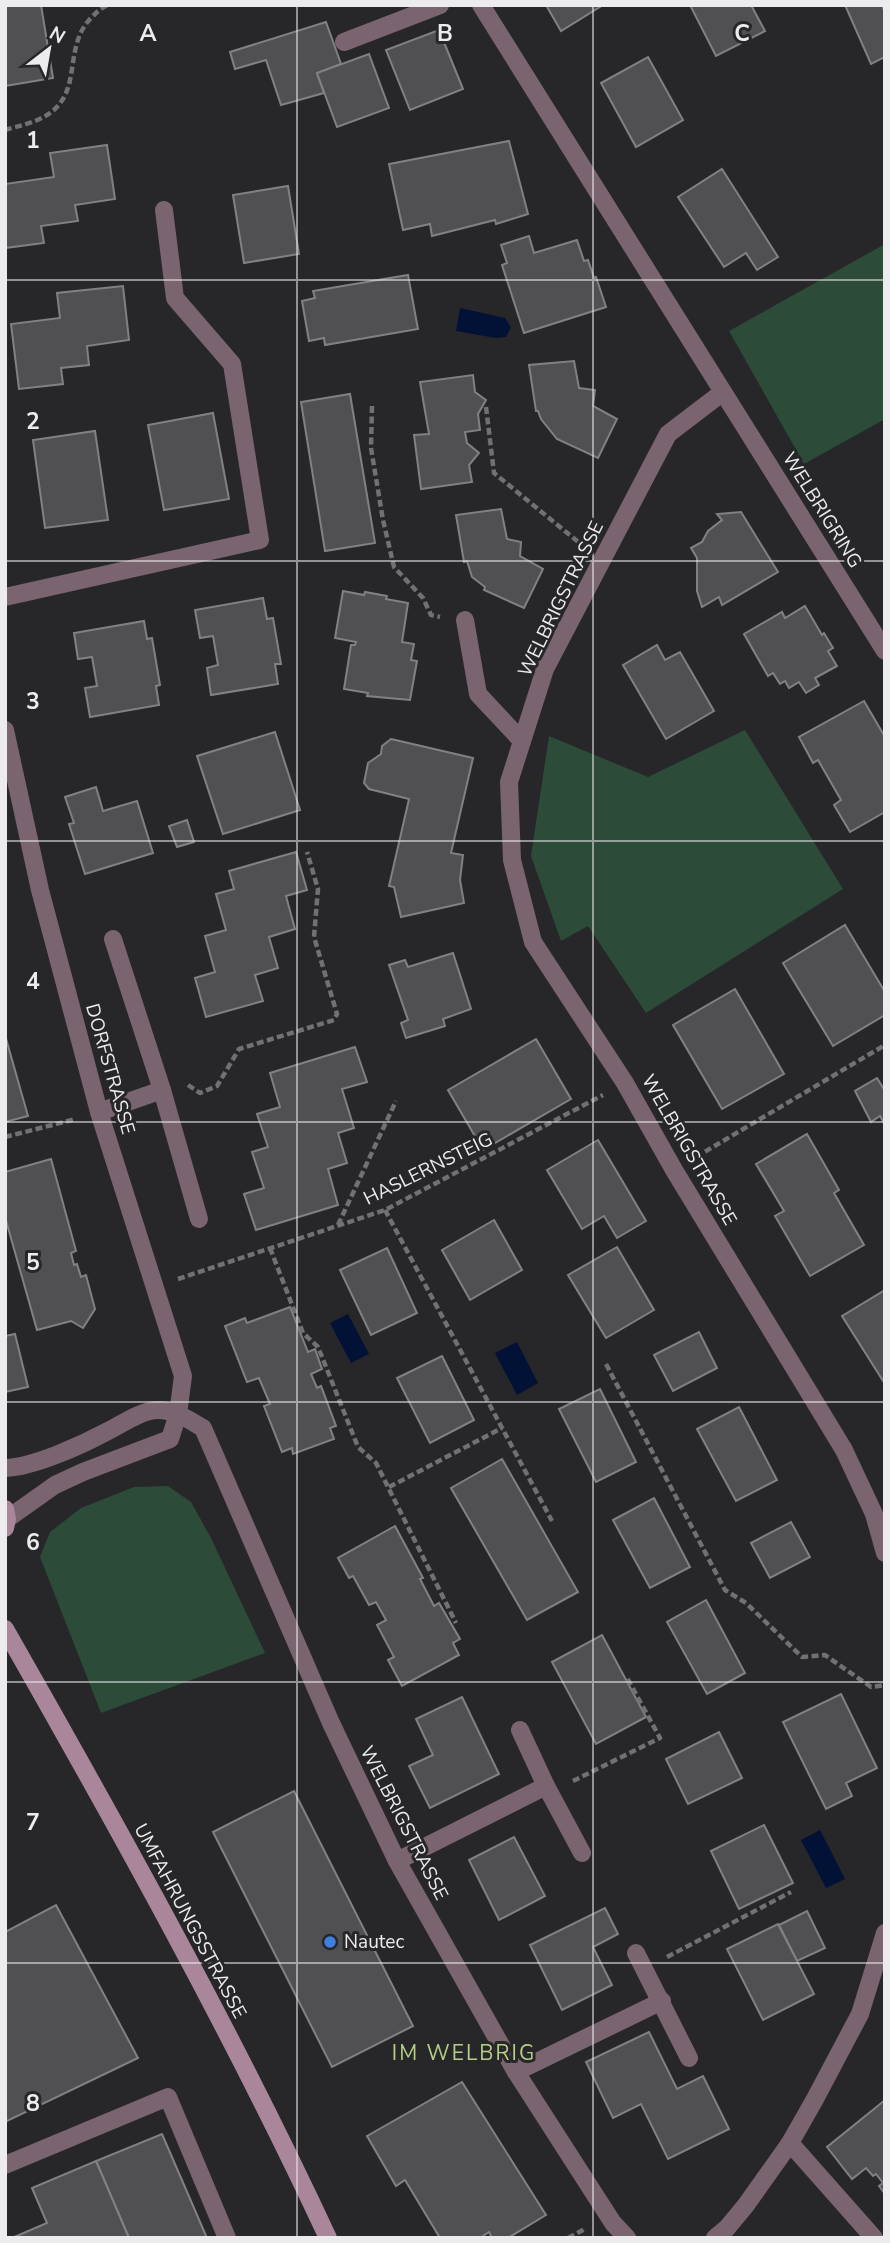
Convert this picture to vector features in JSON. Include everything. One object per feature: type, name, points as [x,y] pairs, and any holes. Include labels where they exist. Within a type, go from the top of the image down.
[{"type":"main road","name":"UMFAHRUNGSSTRASSE","points":[[5,1629],[238,2053],[328,2238]]},
{"type":"street","points":[[345,41],[440,5]]},
{"type":"street","points":[[481,5],[723,392]]},
{"type":"street","points":[[5,597],[260,540],[232,364],[175,298],[164,210]]},
{"type":"street","name":"WELBRIGSTRASSE","points":[[723,392],[668,434],[545,669],[509,782],[512,860],[533,942],[625,1083],[674,1170],[845,1450],[874,1514],[885,1553]]},
{"type":"street","name":"WELBRIGRING","points":[[723,392],[885,651]]},
{"type":"street","points":[[466,620],[478,694],[522,741]]},
{"type":"street","name":"DORFSTRASSE","points":[[5,730],[40,890],[99,1112],[183,1376],[178,1414],[170,1439],[55,1485],[6,1519]]},
{"type":"street","points":[[113,939],[162,1090],[199,1219]]},
{"type":"street","points":[[99,1112],[162,1090]]},
{"type":"street","points":[[5,1468],[39,1460],[89,1441],[142,1414],[157,1410],[178,1414]]},
{"type":"street","name":"WELBRIGSTRASSE","points":[[178,1414],[203,1428],[331,1723],[397,1861],[516,2073],[613,2223],[627,2238]]},
{"type":"street","points":[[520,1730],[582,1853]]},
{"type":"street","points":[[397,1861],[548,1789]]},
{"type":"street","points":[[715,2238],[746,2205],[790,2143],[860,2014],[885,1933]]},
{"type":"street","points":[[640,1961],[689,2058]]},
{"type":"street","points":[[516,2073],[662,2001]]},
{"type":"street","points":[[5,2165],[168,2097],[227,2238]]},
{"type":"street","points":[[790,2143],[874,2238]]},
{"type":"path","points":[[5,130],[47,116],[58,106],[66,95],[71,79],[73,52],[79,32],[101,8],[108,5]]},
{"type":"path","points":[[372,406],[371,448],[394,567],[423,598],[431,615],[466,620]]},
{"type":"path","points":[[486,407],[495,473],[575,541],[604,559]]},
{"type":"path","points":[[191,1087],[200,1093],[217,1086],[239,1049],[334,1020],[337,1014],[314,936],[318,889],[307,852]]},
{"type":"path","points":[[674,1170],[885,1045]]},
{"type":"path","name":"HASLERNSTEIG","points":[[154,1287],[385,1210],[625,1083]]},
{"type":"path","points":[[338,1226],[396,1101]]},
{"type":"path","points":[[5,1137],[66,1121]]},
{"type":"path","points":[[385,1210],[552,1521]]},
{"type":"path","points":[[271,1248],[303,1333],[318,1347],[358,1447],[376,1463],[456,1623]]},
{"type":"path","points":[[606,1364],[725,1590],[746,1603],[802,1657],[825,1655],[871,1687],[885,1685]]},
{"type":"path","points":[[389,1488],[502,1428]]},
{"type":"path","points":[[548,1789],[660,1738],[626,1676]]},
{"type":"path","points":[[640,1961],[791,1892]]},
{"type":"green space","points":[[885,244],[885,419],[804,464],[729,331]]},
{"type":"green space","points":[[745,730],[843,889],[646,1013],[588,926],[561,941],[531,856],[549,736],[648,777]]},
{"type":"green space","points":[[168,1486],[191,1502],[211,1538],[265,1653],[101,1713],[40,1557],[50,1532],[81,1508],[134,1487]]},
{"type":"water","points":[[460,308],[505,318],[511,327],[506,337],[496,338],[456,331]]},
{"type":"water","points":[[348,1314],[369,1354],[351,1363],[330,1323]]},
{"type":"water","points":[[517,1342],[538,1383],[517,1395],[495,1353]]},
{"type":"water","points":[[820,1830],[845,1879],[826,1888],[801,1840]]},
{"type":"building","points":[[5,5],[41,5],[53,78],[5,86]]},
{"type":"building","points":[[546,5],[603,5],[561,31]]},
{"type":"building","points":[[690,5],[751,5],[765,31],[716,56]]},
{"type":"building","points":[[845,5],[882,5],[885,13],[885,57],[871,64]]},
{"type":"building","points":[[326,22],[341,64],[317,73],[324,93],[281,105],[266,60],[235,69],[230,52]]},
{"type":"building","points":[[439,30],[463,89],[410,110],[386,50]]},
{"type":"building","points":[[369,54],[389,108],[337,127],[317,73]]},
{"type":"building","points":[[648,57],[683,120],[636,147],[601,83]]},
{"type":"building","points":[[509,141],[528,214],[496,224],[495,220],[432,236],[430,224],[403,230],[389,164]]},
{"type":"building","points":[[107,145],[115,199],[75,205],[78,221],[41,226],[44,243],[5,248],[5,184],[54,177],[50,153]]},
{"type":"building","points":[[722,169],[778,257],[757,270],[746,253],[724,267],[678,197]]},
{"type":"building","points":[[288,186],[299,254],[244,263],[233,195]]},
{"type":"building","points":[[529,236],[534,253],[577,240],[584,261],[588,260],[594,278],[596,277],[606,307],[524,333],[502,265],[507,263],[501,245]]},
{"type":"building","points":[[408,275],[418,329],[325,345],[324,338],[309,341],[302,301],[315,298],[313,291]]},
{"type":"building","points":[[123,286],[129,340],[87,346],[89,365],[61,368],[63,384],[19,389],[11,324],[60,318],[57,293]]},
{"type":"building","points":[[574,361],[579,388],[595,390],[593,406],[617,419],[598,458],[557,439],[536,411],[529,365]]},
{"type":"building","points":[[473,375],[475,392],[486,400],[478,414],[480,430],[465,432],[467,443],[479,453],[469,465],[472,482],[421,489],[414,435],[429,434],[420,382]]},
{"type":"building","points":[[350,394],[375,543],[325,551],[301,402]]},
{"type":"building","points":[[213,413],[229,499],[164,510],[148,425]]},
{"type":"building","points":[[95,431],[108,520],[45,528],[33,440]]},
{"type":"building","points":[[501,509],[507,539],[521,542],[520,556],[543,569],[524,608],[484,590],[485,587],[472,577],[467,561],[464,562],[456,515]]},
{"type":"building","points":[[741,512],[778,572],[722,605],[719,597],[702,607],[697,591],[697,558],[691,548],[702,542],[708,531],[722,520],[717,514]]},
{"type":"building","points":[[343,591],[387,596],[386,599],[408,603],[402,642],[414,644],[411,660],[417,661],[410,700],[367,696],[368,693],[344,689],[351,645],[356,642],[335,638]]},
{"type":"building","points":[[263,598],[267,619],[273,618],[281,664],[275,664],[278,684],[211,695],[207,668],[218,665],[213,636],[200,638],[195,610]]},
{"type":"building","points":[[805,606],[833,648],[828,651],[837,666],[815,678],[819,685],[806,693],[799,682],[789,688],[785,681],[780,684],[773,673],[768,676],[744,634],[782,612],[785,618]]},
{"type":"building","points":[[144,621],[147,639],[152,638],[160,685],[156,686],[159,705],[90,717],[85,688],[97,686],[92,657],[78,659],[74,633]]},
{"type":"building","points":[[657,645],[665,660],[680,652],[714,711],[666,739],[623,665]]},
{"type":"building","points":[[864,701],[885,737],[885,812],[850,832],[834,805],[841,800],[818,760],[813,763],[799,737]]},
{"type":"building","points":[[275,732],[300,810],[223,834],[197,756]]},
{"type":"building","points":[[391,739],[473,758],[451,853],[463,855],[460,880],[464,903],[401,917],[394,887],[389,886],[409,799],[369,789],[364,783],[368,763],[381,754],[382,746]]},
{"type":"building","points":[[96,787],[103,811],[137,801],[153,853],[85,874],[69,824],[74,823],[65,797]]},
{"type":"building","points":[[187,820],[194,842],[177,847],[169,826]]},
{"type":"building","points":[[296,852],[307,890],[286,896],[295,929],[269,937],[278,968],[255,975],[263,1001],[206,1017],[195,978],[215,972],[205,936],[226,930],[216,894],[234,889],[229,871]]},
{"type":"building","points":[[845,925],[885,992],[885,1015],[833,1046],[783,963]]},
{"type":"building","points":[[453,953],[471,1009],[443,1019],[445,1026],[406,1038],[401,1023],[408,1020],[389,965],[405,960],[408,967]]},
{"type":"building","points":[[735,989],[784,1074],[722,1109],[673,1025]]},
{"type":"building","points":[[5,1035],[28,1116],[5,1122]]},
{"type":"building","points":[[536,1039],[571,1099],[483,1150],[448,1090]]},
{"type":"building","points":[[355,1047],[367,1082],[342,1089],[354,1128],[338,1133],[347,1163],[328,1169],[338,1205],[256,1230],[244,1194],[264,1188],[252,1152],[268,1147],[257,1114],[280,1107],[270,1073]]},
{"type":"building","points":[[877,1078],[885,1091],[885,1125],[880,1116],[871,1122],[855,1091]]},
{"type":"building","points":[[807,1134],[839,1190],[834,1193],[864,1245],[810,1276],[775,1216],[784,1211],[756,1164]]},
{"type":"building","points":[[598,1140],[646,1221],[617,1238],[604,1216],[582,1229],[547,1170]]},
{"type":"building","points":[[51,1159],[76,1251],[71,1253],[74,1265],[77,1264],[81,1277],[86,1275],[95,1309],[83,1328],[71,1321],[37,1330],[5,1217],[5,1172]]},
{"type":"building","points":[[494,1220],[522,1270],[470,1300],[442,1250]]},
{"type":"building","points":[[617,1247],[654,1310],[606,1338],[568,1275]]},
{"type":"building","points":[[387,1248],[417,1313],[371,1335],[340,1270]]},
{"type":"building","points":[[885,1290],[885,1384],[842,1316]]},
{"type":"building","points":[[290,1307],[308,1352],[315,1349],[322,1369],[311,1374],[317,1388],[321,1386],[336,1426],[330,1428],[334,1439],[293,1454],[292,1448],[282,1452],[264,1406],[270,1404],[259,1378],[247,1382],[225,1326],[245,1318],[247,1323]]},
{"type":"building","points":[[699,1332],[717,1368],[673,1391],[654,1355]]},
{"type":"building","points":[[15,1334],[28,1387],[5,1392],[5,1336]]},
{"type":"building","points":[[442,1356],[474,1420],[430,1443],[397,1378]]},
{"type":"building","points":[[600,1389],[636,1462],[596,1482],[559,1409]]},
{"type":"building","points":[[739,1407],[777,1480],[736,1501],[697,1429]]},
{"type":"building","points":[[502,1459],[578,1592],[527,1620],[451,1488]]},
{"type":"building","points":[[654,1498],[690,1567],[650,1588],[613,1520]]},
{"type":"building","points":[[791,1522],[810,1557],[770,1578],[751,1543]]},
{"type":"building","points":[[395,1526],[423,1578],[420,1579],[434,1606],[439,1603],[460,1639],[453,1643],[459,1655],[402,1686],[388,1660],[394,1657],[377,1625],[386,1620],[376,1602],[369,1605],[353,1576],[349,1578],[338,1558]]},
{"type":"building","points":[[706,1600],[745,1673],[707,1694],[667,1622]]},
{"type":"building","points":[[602,1635],[646,1717],[596,1744],[552,1662]]},
{"type":"building","points":[[841,1694],[877,1768],[846,1783],[852,1796],[826,1809],[783,1722]]},
{"type":"building","points":[[462,1697],[499,1774],[430,1808],[409,1766],[433,1755],[416,1719]]},
{"type":"building","points":[[719,1732],[742,1778],[688,1804],[666,1759]]},
{"type":"building","points":[[294,1791],[413,2026],[332,2067],[213,1832]]},
{"type":"building","points":[[764,1825],[793,1883],[739,1909],[711,1851]]},
{"type":"building","points":[[514,1837],[545,1896],[499,1920],[469,1860]]},
{"type":"building","points":[[56,1905],[138,2058],[5,2122],[5,1932]]},
{"type":"building","points":[[605,1908],[618,1934],[593,1947],[612,1985],[562,2010],[530,1945]]},
{"type":"building","points":[[807,1911],[825,1948],[797,1961],[779,1925]]},
{"type":"building","points":[[778,1924],[814,1994],[763,2020],[727,1949]]},
{"type":"building","points":[[649,2032],[677,2089],[703,2076],[729,2129],[668,2159],[641,2104],[613,2118],[586,2062]]},
{"type":"building","points":[[462,2082],[546,2215],[508,2238],[492,2238],[489,2232],[480,2238],[440,2238],[405,2180],[396,2186],[367,2136]]},
{"type":"building","points":[[885,2100],[885,2194],[879,2186],[883,2183],[876,2174],[873,2176],[866,2168],[852,2179],[827,2147]]},
{"type":"building","points":[[162,2134],[207,2238],[129,2238],[96,2161]]},
{"type":"building","points":[[96,2161],[129,2238],[12,2238],[47,2223],[32,2188]]},
{"type":"place","name":"Nautec","points":[[330,1942]]},
{"type":"district","name":"IM WELBRIG","points":[[464,2053]]}]
